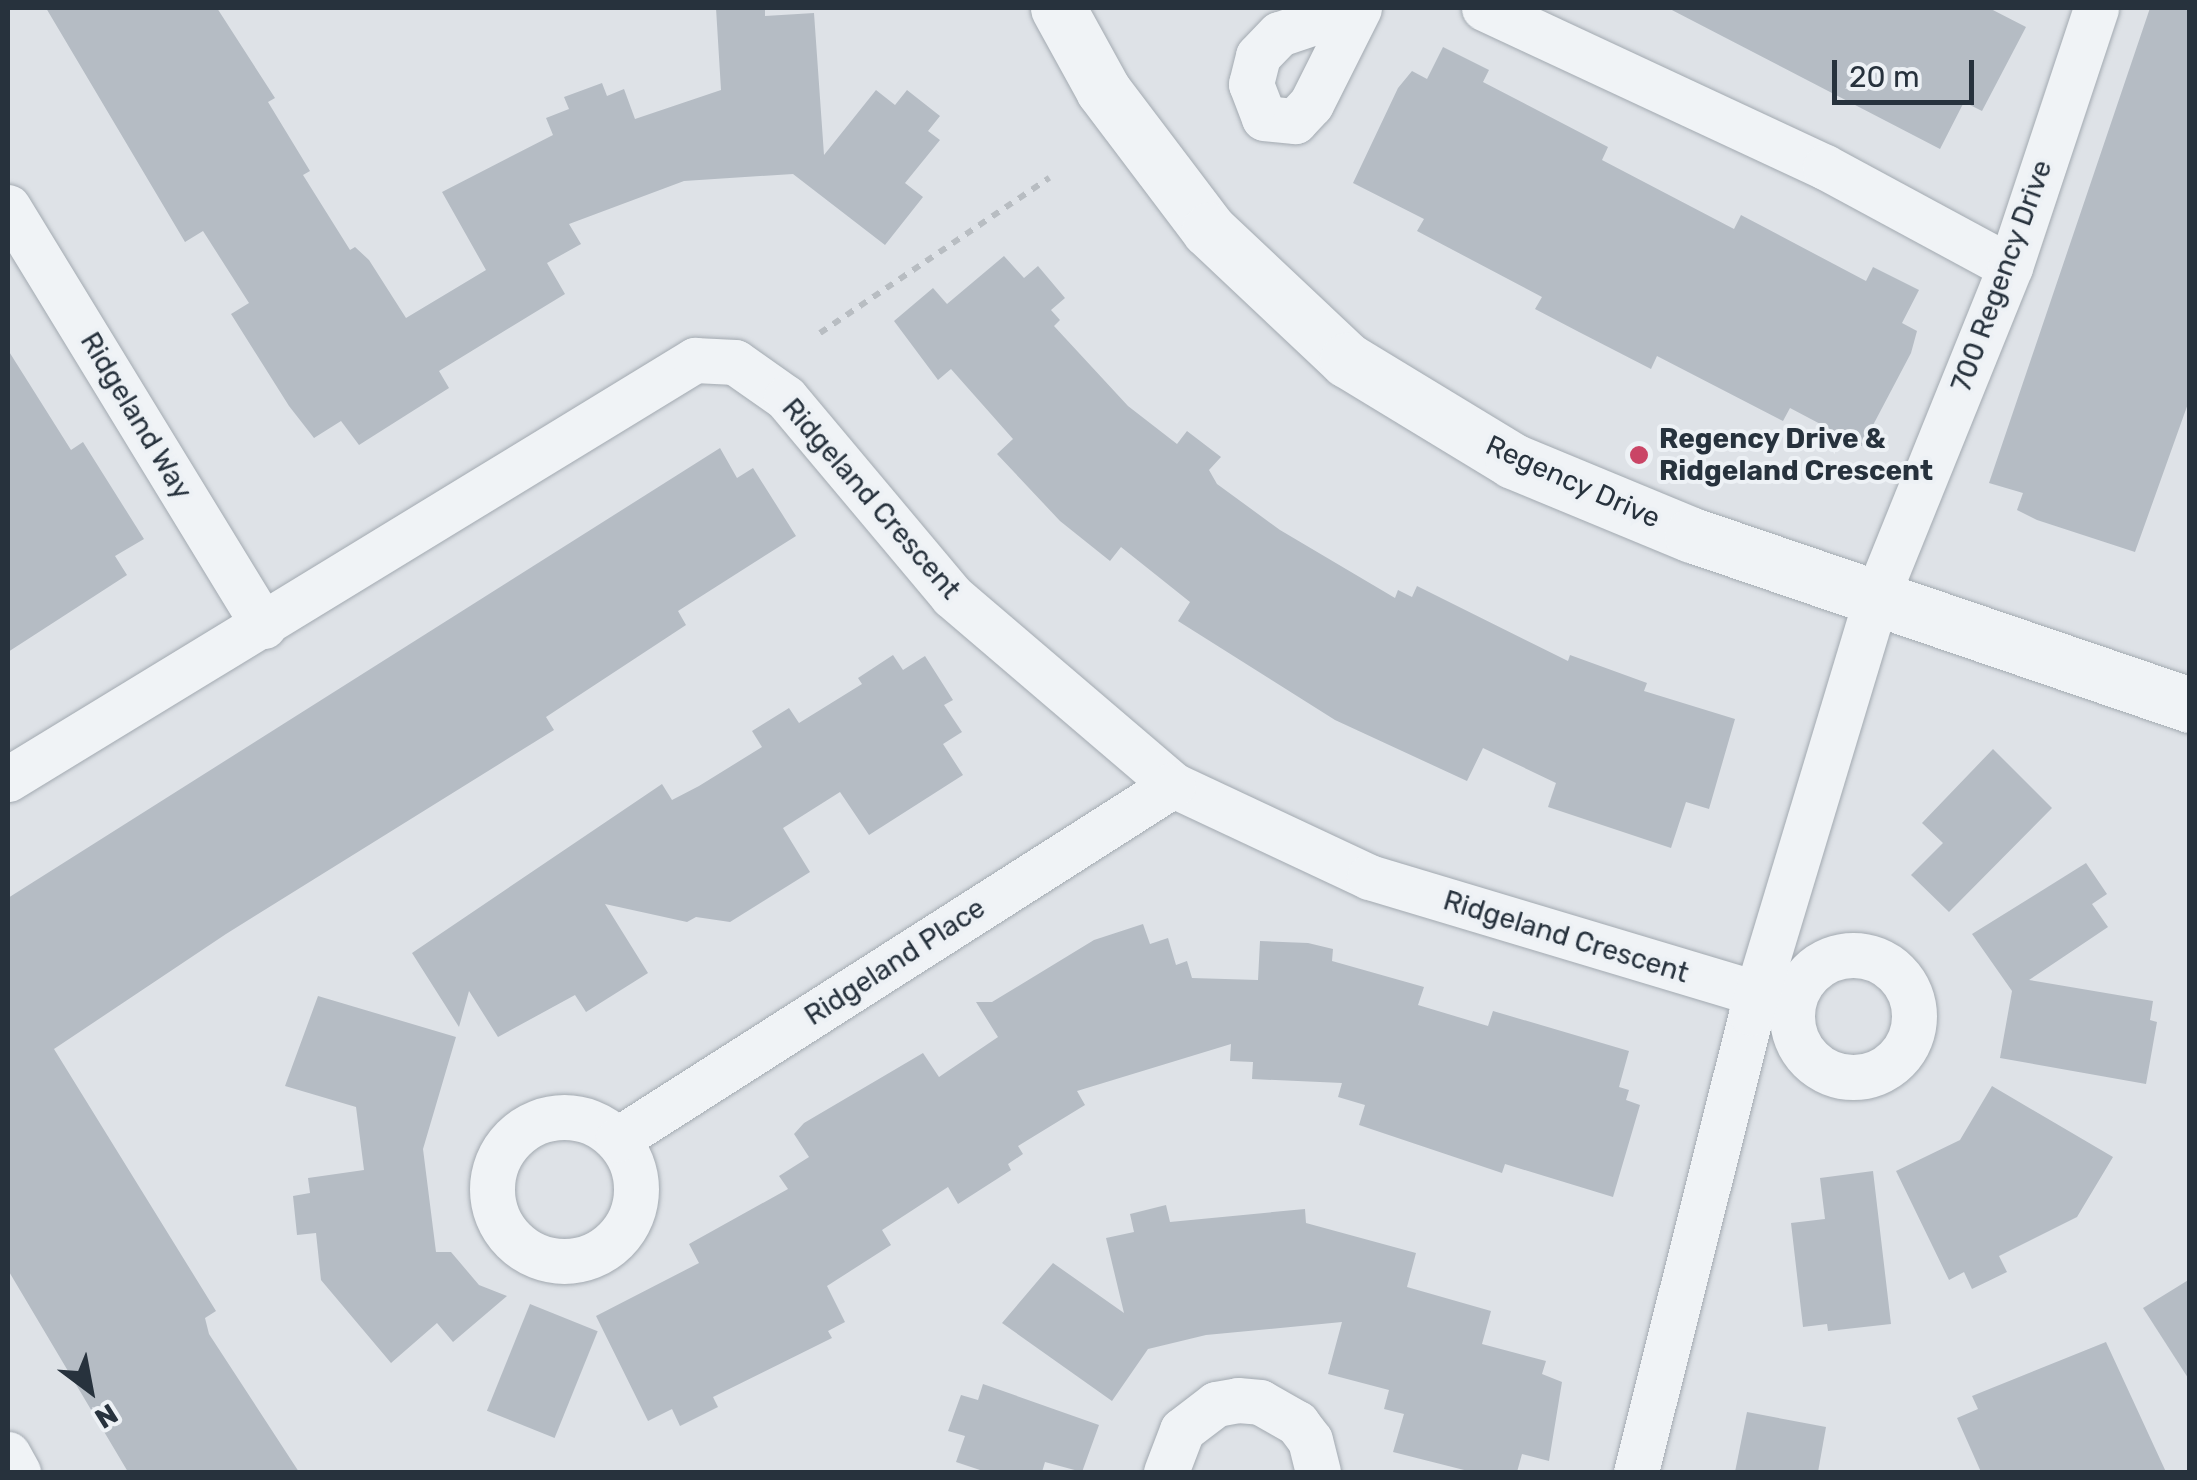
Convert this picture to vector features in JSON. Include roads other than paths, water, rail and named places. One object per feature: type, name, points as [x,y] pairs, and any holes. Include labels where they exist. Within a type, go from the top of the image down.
[{"type":"street","name":"Regency Drive","points":[[1058,8],[1103,90],[1209,230],[1347,360],[1513,461],[1692,536],[2190,705]]},
{"type":"street","points":[[1484,8],[1825,166],[2010,267]]},
{"type":"street","name":"700 Regency Drive","points":[[1876,596],[2010,267],[2096,8]]},
{"type":"street","name":"Ridgeland Way","points":[[8,207],[264,626]]},
{"type":"street","name":"Ridgeland Crescent","points":[[8,779],[695,360],[735,362],[786,398],[952,596],[1173,785],[1370,877],[1774,999]]},
{"type":"street","points":[[1636,1472],[1774,999],[1876,596]]},
{"type":"street","name":"Ridgeland Place","points":[[618,1139],[1173,785]]},
{"type":"street","points":[[1166,1472],[1182,1430],[1216,1404],[1238,1400],[1260,1402],[1297,1422],[1310,1440],[1318,1472]]},
{"type":"street","points":[[8,1454],[18,1472]]},
{"type":"place","name":"Regency Drive & Ridgeland Crescent","points":[[1639,455]]}]
